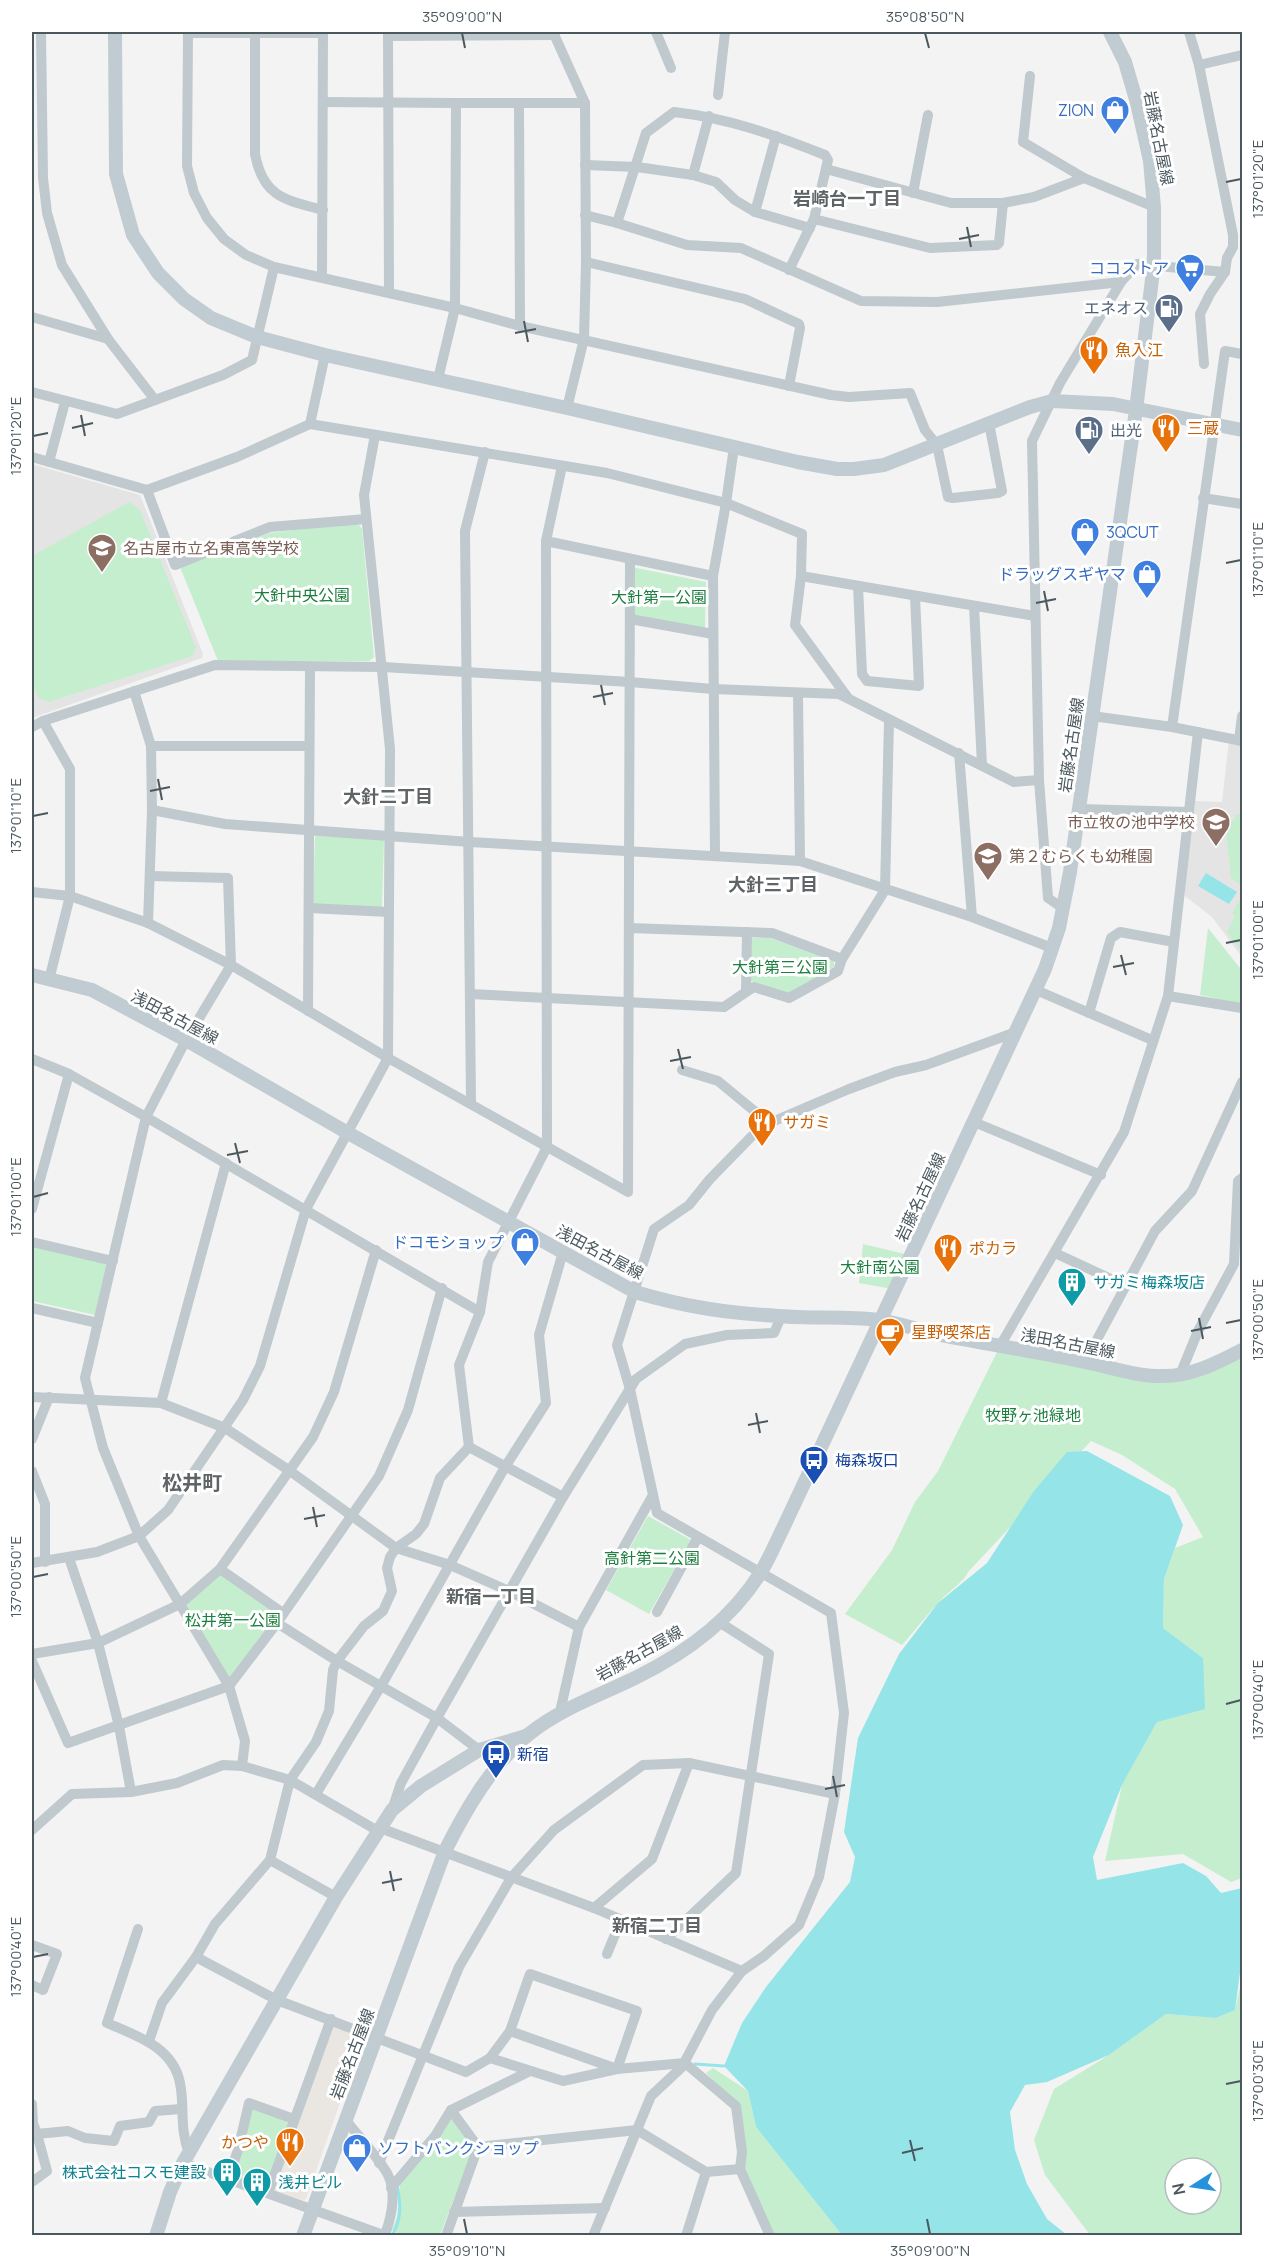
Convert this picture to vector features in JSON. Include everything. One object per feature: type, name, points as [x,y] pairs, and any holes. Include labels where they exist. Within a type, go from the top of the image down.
[{"type":"main road","points":[[115,32],[116,174],[133,235],[158,273],[184,299],[210,318],[257,337],[325,355],[837,469],[854,469],[895,462],[1030,407],[1052,401],[1113,404],[1242,430]]},
{"type":"main road","name":"岩藤名古屋線","points":[[303,2235],[445,1851],[463,1816],[481,1788],[509,1753],[528,1735],[560,1712],[674,1657],[719,1622],[742,1597],[760,1572],[1036,990],[1052,948],[1064,909],[1136,410],[1154,263],[1154,207],[1150,162],[1125,62],[1110,32]]},
{"type":"main road","name":"浅田名古屋線","points":[[32,975],[92,990],[186,1040],[348,1133],[635,1292],[713,1311],[781,1317],[881,1320],[918,1330],[1153,1375],[1180,1375],[1208,1367],[1242,1350]]},
{"type":"main road","points":[[156,2235],[170,2192],[186,2158],[336,1897],[392,1810],[421,1786],[479,1750],[528,1735]]},
{"type":"street","points":[[41,32],[43,178],[47,213],[62,265],[108,339],[155,400]]},
{"type":"street","points":[[322,277],[323,32],[255,34],[188,32],[187,166],[194,193],[207,218],[224,239],[246,255],[274,267],[455,308],[520,326],[789,386],[849,397],[910,393],[925,430],[937,446],[948,496],[953,498],[998,493],[1002,490],[989,423]]},
{"type":"street","points":[[656,32],[671,68]]},
{"type":"street","points":[[718,95],[725,32]]},
{"type":"street","points":[[1189,32],[1199,65],[1233,235],[1233,247],[1227,258],[1225,272],[1200,314],[1204,364]]},
{"type":"street","points":[[389,293],[388,34],[554,33],[585,103],[584,339],[567,408]]},
{"type":"street","points":[[255,34],[255,154],[258,170],[266,184],[281,197],[322,210]]},
{"type":"street","points":[[1199,65],[1242,55]]},
{"type":"street","points":[[1030,76],[1023,142],[1084,178],[1154,207]]},
{"type":"street","points":[[323,102],[585,103]]},
{"type":"street","points":[[438,379],[455,308],[456,103]]},
{"type":"street","points":[[519,103],[520,326]]},
{"type":"street","points":[[617,223],[637,167],[646,133],[674,112],[709,116],[776,135],[825,155],[828,160],[812,223],[789,270]]},
{"type":"street","points":[[693,175],[709,116]]},
{"type":"street","points":[[913,193],[928,116]]},
{"type":"street","points":[[755,212],[776,135]]},
{"type":"street","points":[[585,165],[637,167],[693,175],[716,182],[735,200],[755,212],[930,248],[986,246],[999,243],[1003,203]]},
{"type":"street","points":[[826,169],[951,202],[1003,203],[1035,197],[1084,178]]},
{"type":"street","points":[[585,215],[687,245],[741,248],[861,301],[937,302],[1121,282]]},
{"type":"street","points":[[1227,258],[1242,254]]},
{"type":"street","points":[[586,262],[745,299],[798,324],[800,328],[789,386]]},
{"type":"street","points":[[1064,909],[1048,898],[1039,780],[1032,441],[1060,383],[1121,282],[1137,264],[1154,263],[1168,267],[1225,272]]},
{"type":"street","points":[[32,392],[117,414],[223,375],[252,360],[274,267]]},
{"type":"street","points":[[32,317],[108,339]]},
{"type":"street","points":[[1172,727],[1225,351],[1242,354]]},
{"type":"street","points":[[310,424],[325,355]]},
{"type":"street","points":[[49,462],[65,402]]},
{"type":"street","points":[[32,457],[147,490],[237,457],[310,424],[607,473],[726,503],[802,534],[801,576],[795,625],[848,699]]},
{"type":"street","points":[[32,1563],[98,1552],[140,1536],[168,1509],[225,1428],[243,1400],[260,1366],[306,1209],[388,1058],[390,749],[364,495],[375,435]]},
{"type":"street","points":[[715,856],[712,576],[734,447]]},
{"type":"street","points":[[471,1103],[465,531],[485,452]]},
{"type":"street","points":[[469,1448],[459,1365],[480,1312],[488,1262],[547,1147],[546,541],[562,466]]},
{"type":"street","points":[[147,490],[176,565],[270,527],[366,519]]},
{"type":"street","points":[[1203,498],[1242,504]]},
{"type":"street","points":[[546,541],[712,576]]},
{"type":"street","points":[[32,891],[70,896],[148,923],[231,965],[388,1058],[628,1192],[630,559]]},
{"type":"street","points":[[801,576],[1035,616]]},
{"type":"street","points":[[858,586],[862,674],[867,681],[920,686],[915,596]]},
{"type":"street","points":[[974,606],[982,765]]},
{"type":"street","points":[[630,619],[713,634]]},
{"type":"street","points":[[32,727],[43,721],[214,666],[383,668],[468,672],[713,689],[839,694],[1014,782],[1039,780]]},
{"type":"street","points":[[308,1011],[310,667]]},
{"type":"street","points":[[134,691],[151,746],[152,810],[148,923]]},
{"type":"street","points":[[798,693],[800,861]]},
{"type":"street","points":[[1092,716],[1172,727],[1241,740],[1242,716]]},
{"type":"street","points":[[470,994],[724,1007],[754,987],[789,998],[838,971],[842,959],[885,890],[889,720]]},
{"type":"street","points":[[43,721],[70,769],[70,896],[49,980]]},
{"type":"street","points":[[1000,1346],[1124,1132],[1168,996],[1198,732]]},
{"type":"street","points":[[151,746],[309,746]]},
{"type":"street","points":[[959,753],[972,917]]},
{"type":"street","points":[[1078,809],[1189,812]]},
{"type":"street","points":[[152,810],[225,824],[470,842],[800,861],[972,917],[1052,948]]},
{"type":"street","points":[[150,876],[228,878],[231,965],[186,1040],[146,1117],[85,1378],[103,1448],[140,1536],[229,1686],[245,1741],[242,1766]]},
{"type":"street","points":[[309,908],[389,912]]},
{"type":"street","points":[[629,928],[772,933],[842,959]]},
{"type":"street","points":[[746,992],[747,932]]},
{"type":"street","points":[[1089,1013],[1111,938],[1120,932],[1174,942]]},
{"type":"street","points":[[1036,990],[1152,1040]]},
{"type":"street","points":[[1168,996],[1242,1008]]},
{"type":"street","points":[[593,2235],[651,2096],[685,2063],[712,2010],[742,1971],[764,1956],[799,1925],[819,1877],[835,1794],[844,1713],[831,1613],[657,1513],[630,1389],[616,1345],[654,1229],[689,1205],[710,1179],[752,1136],[770,1124],[849,1089],[896,1072],[926,1065],[1016,1032]]},
{"type":"street","points":[[32,1059],[69,1074],[146,1117],[480,1312]]},
{"type":"street","points":[[682,1070],[718,1081],[770,1124]]},
{"type":"street","points":[[32,1207],[69,1074]]},
{"type":"street","points":[[1085,1362],[1155,1231],[1192,1191],[1242,1082]]},
{"type":"street","points":[[974,1122],[1101,1175]]},
{"type":"street","points":[[161,1403],[226,1163]]},
{"type":"street","points":[[1180,1375],[1198,1331],[1234,1264],[1238,1181],[1242,1178]]},
{"type":"street","points":[[32,1242],[114,1261]]},
{"type":"street","points":[[32,1653],[98,1643],[180,1604],[220,1569],[313,1437],[334,1392],[376,1250]]},
{"type":"street","points":[[316,1794],[381,1686],[505,1467],[546,1403],[538,1335],[563,1252]]},
{"type":"street","points":[[1055,1253],[1126,1286]]},
{"type":"street","points":[[32,1661],[68,1743],[229,1686],[277,1623],[379,1476],[408,1410],[442,1288]]},
{"type":"street","points":[[32,1308],[99,1323]]},
{"type":"street","points":[[392,1810],[401,1783],[437,1718],[511,1592],[563,1497],[636,1379],[685,1344],[727,1335],[774,1333],[781,1317]]},
{"type":"street","points":[[32,1397],[161,1403],[225,1428],[290,1471],[396,1548],[450,1565],[511,1592],[579,1627]]},
{"type":"street","points":[[32,1439],[49,1397]]},
{"type":"street","points":[[469,1448],[563,1497]]},
{"type":"street","points":[[150,2041],[162,2003],[196,1957],[215,1924],[270,1860],[290,1780],[316,1742],[329,1711],[333,1670],[337,1661],[364,1626],[383,1611],[392,1591],[387,1568],[390,1557],[396,1548],[416,1534],[424,1524],[440,1478],[469,1448]]},
{"type":"street","points":[[32,1471],[45,1504],[45,1562]]},
{"type":"street","points":[[560,1712],[579,1627],[653,1495]]},
{"type":"street","points":[[657,1612],[698,1537]]},
{"type":"street","points":[[69,1558],[98,1643],[119,1726],[131,1792]]},
{"type":"street","points":[[220,1569],[283,1613]]},
{"type":"street","points":[[666,1940],[736,1873],[769,1654],[719,1622]]},
{"type":"street","points":[[277,1623],[337,1661],[437,1718],[479,1750]]},
{"type":"street","points":[[379,2163],[459,1967],[511,1878],[554,1830],[643,1765],[689,1763],[835,1794]]},
{"type":"street","points":[[594,1908],[652,1859],[689,1763]]},
{"type":"street","points":[[32,1830],[72,1794],[131,1792],[177,1783],[223,1765],[242,1766],[290,1780],[379,1830],[445,1851],[594,1908],[666,1940],[721,1960],[742,1971]]},
{"type":"street","points":[[270,1860],[336,1897]]},
{"type":"street","points":[[607,1954],[621,1920]]},
{"type":"street","points":[[138,1929],[107,2023],[150,2041],[170,2061],[180,2083],[186,2158],[228,2178],[386,2235],[390,2219],[389,2176],[345,2119]]},
{"type":"street","points":[[32,1945],[57,1954],[43,1990],[32,1985]]},
{"type":"street","points":[[196,1957],[277,2000],[466,2072],[490,2058],[510,2031],[530,1974],[637,2011],[617,2069]]},
{"type":"street","points":[[268,2193],[331,2019]]},
{"type":"street","points":[[510,2031],[617,2069]]},
{"type":"street","points":[[490,2058],[563,2081],[617,2069],[685,2063],[736,2106],[742,2152],[740,2169],[770,2235]]},
{"type":"street","points":[[391,2188],[435,2136],[451,2110],[530,2071]]},
{"type":"street","points":[[228,2178],[238,2150],[249,2103],[294,2119]]},
{"type":"street","points":[[32,2104],[33,2122],[47,2171],[32,2182]]},
{"type":"street","points":[[37,2134],[68,2131],[85,2138],[114,2141],[120,2126],[149,2122],[155,2111],[181,2109]]},
{"type":"street","points":[[451,2110],[478,2147]]},
{"type":"street","points":[[478,2147],[637,2130],[706,2172],[740,2169]]},
{"type":"street","points":[[446,2235],[478,2147]]},
{"type":"street","points":[[686,2235],[706,2172]]},
{"type":"street","points":[[454,2212],[605,2208]]},
{"type":"shaded area","name":"名古屋市立名東高等学校","points":[[32,464],[140,495],[203,654],[202,658],[32,718]]},
{"type":"shaded area","name":"市立牧の池中学校","points":[[1229,740],[1242,742],[1242,957],[1212,917],[1185,896],[1184,891],[1195,801],[1222,802]]},
{"type":"shaded area","points":[[335,2025],[363,2038],[306,2199],[302,2200],[275,2191],[274,2186],[330,2027]]},
{"type":"green space","name":"名古屋市立名東高等学校","points":[[129,502],[140,510],[196,648],[192,656],[49,702],[39,698],[32,684],[32,556]]},
{"type":"green space","name":"大針中央公園","points":[[357,522],[362,529],[374,657],[369,661],[218,661],[180,567],[270,533]]},
{"type":"green space","name":"大針第一公園","points":[[632,567],[706,582],[705,629],[632,617]]},
{"type":"green space","points":[[1242,813],[1242,886],[1231,878],[1225,822],[1235,820],[1235,815]]},
{"type":"green space","points":[[315,836],[384,838],[382,908],[313,905]]},
{"type":"green space","points":[[1242,895],[1242,952],[1227,932],[1235,916],[1232,914]]},
{"type":"green space","points":[[1208,928],[1240,968],[1240,1004],[1200,995]]},
{"type":"green space","name":"大針第三公園","points":[[750,938],[770,938],[834,961],[834,967],[788,994],[751,981]]},
{"type":"green space","name":"大針南公園","points":[[863,1244],[905,1254],[892,1289],[859,1283]]},
{"type":"green space","points":[[32,1245],[103,1262],[107,1266],[95,1315],[32,1301]]},
{"type":"green space","name":"牧野ヶ池緑地","points":[[1000,1346],[1180,1375],[1242,1356],[1242,1878],[1231,1882],[1183,1854],[1105,1861],[1122,1785],[1157,1722],[1203,1658],[1163,1628],[1164,1579],[1175,1548],[1203,1537],[1175,1489],[1122,1455],[1091,1441],[964,1579],[941,1600],[902,1645],[845,1614],[892,1550],[915,1502],[938,1471]]},
{"type":"green space","name":"高針第二公園","points":[[648,1516],[691,1540],[649,1614],[606,1590]]},
{"type":"green space","name":"松井第一公園","points":[[222,1570],[283,1613],[229,1681],[185,1604]]},
{"type":"green space","points":[[1242,1978],[1242,2235],[1090,2235],[1045,2175],[1034,2140],[1054,2089],[1109,2055],[1166,2014],[1216,2018],[1235,2010]]},
{"type":"green space","points":[[713,2068],[748,2091],[756,2127],[842,2235],[770,2235],[740,2169],[736,2106],[706,2073]]},
{"type":"green space","points":[[254,2108],[290,2123],[268,2186],[264,2187],[234,2176],[233,2172],[250,2110]]},
{"type":"green space","points":[[450,2116],[474,2146],[440,2235],[402,2235],[392,2230],[397,2217],[400,2184]]},
{"type":"water","points":[[1206,873],[1237,892],[1229,904],[1198,886]]},
{"type":"water","points":[[1087,1451],[1170,1496],[1183,1525],[1164,1579],[1163,1628],[1203,1658],[1205,1709],[1157,1722],[1122,1785],[1093,1857],[1097,1880],[1183,1863],[1206,1876],[1221,1893],[1242,1888],[1242,1957],[1235,2010],[1216,2018],[1166,2014],[1109,2055],[1047,2082],[1025,2085],[1010,2112],[1015,2150],[1027,2184],[1047,2219],[1067,2235],[842,2235],[756,2127],[748,2091],[724,2066],[742,2023],[766,1987],[850,1882],[855,1857],[844,1832],[858,1738],[899,1654],[938,1603],[987,1563],[1034,1491],[1067,1452]]},
{"type":"waterway","points":[[695,2064],[724,2066]]},
{"type":"waterway","points":[[392,2236],[400,2211],[397,2185]]},
{"type":"place","name":"ZION","points":[[1115,136]]},
{"type":"place","name":"ココストア","points":[[1190,294]]},
{"type":"place","name":"エネオス","points":[[1169,334]]},
{"type":"place","name":"魚入江","points":[[1094,376]]},
{"type":"place","name":"三蔵","points":[[1166,454]]},
{"type":"place","name":"出光","points":[[1089,456]]},
{"type":"place","name":"3QCUT","points":[[1085,558]]},
{"type":"place","name":"名古屋市立名東高等学校","points":[[102,574]]},
{"type":"place","name":"ドラッグスギヤマ","points":[[1147,600]]},
{"type":"place","name":"市立牧の池中学校","points":[[1216,848]]},
{"type":"place","name":"第２むらくも幼稚園","points":[[988,882]]},
{"type":"place","name":"サガミ","points":[[762,1148]]},
{"type":"place","name":"ドコモショップ","points":[[525,1268]]},
{"type":"place","name":"ポカラ","points":[[948,1274]]},
{"type":"place","name":"サガミ梅森坂店","points":[[1072,1308]]},
{"type":"place","name":"星野喫茶店","points":[[890,1358]]},
{"type":"place","name":"梅森坂口","points":[[814,1486]]},
{"type":"place","name":"新宿","points":[[496,1780]]},
{"type":"place","name":"かつや","points":[[290,2168]]},
{"type":"place","name":"ソフトバンクショップ","points":[[357,2174]]},
{"type":"place","name":"株式会社コスモ建設","points":[[227,2198]]},
{"type":"place","name":"浅井ビル","points":[[257,2208]]},
{"type":"district","name":"岩崎台一丁目","points":[[847,199]]},
{"type":"district","name":"大針二丁目","points":[[388,797]]},
{"type":"district","name":"大針三丁目","points":[[773,885]]},
{"type":"district","name":"松井町","points":[[192,1483]]},
{"type":"district","name":"新宿一丁目","points":[[491,1597]]},
{"type":"district","name":"新宿二丁目","points":[[657,1926]]}]
